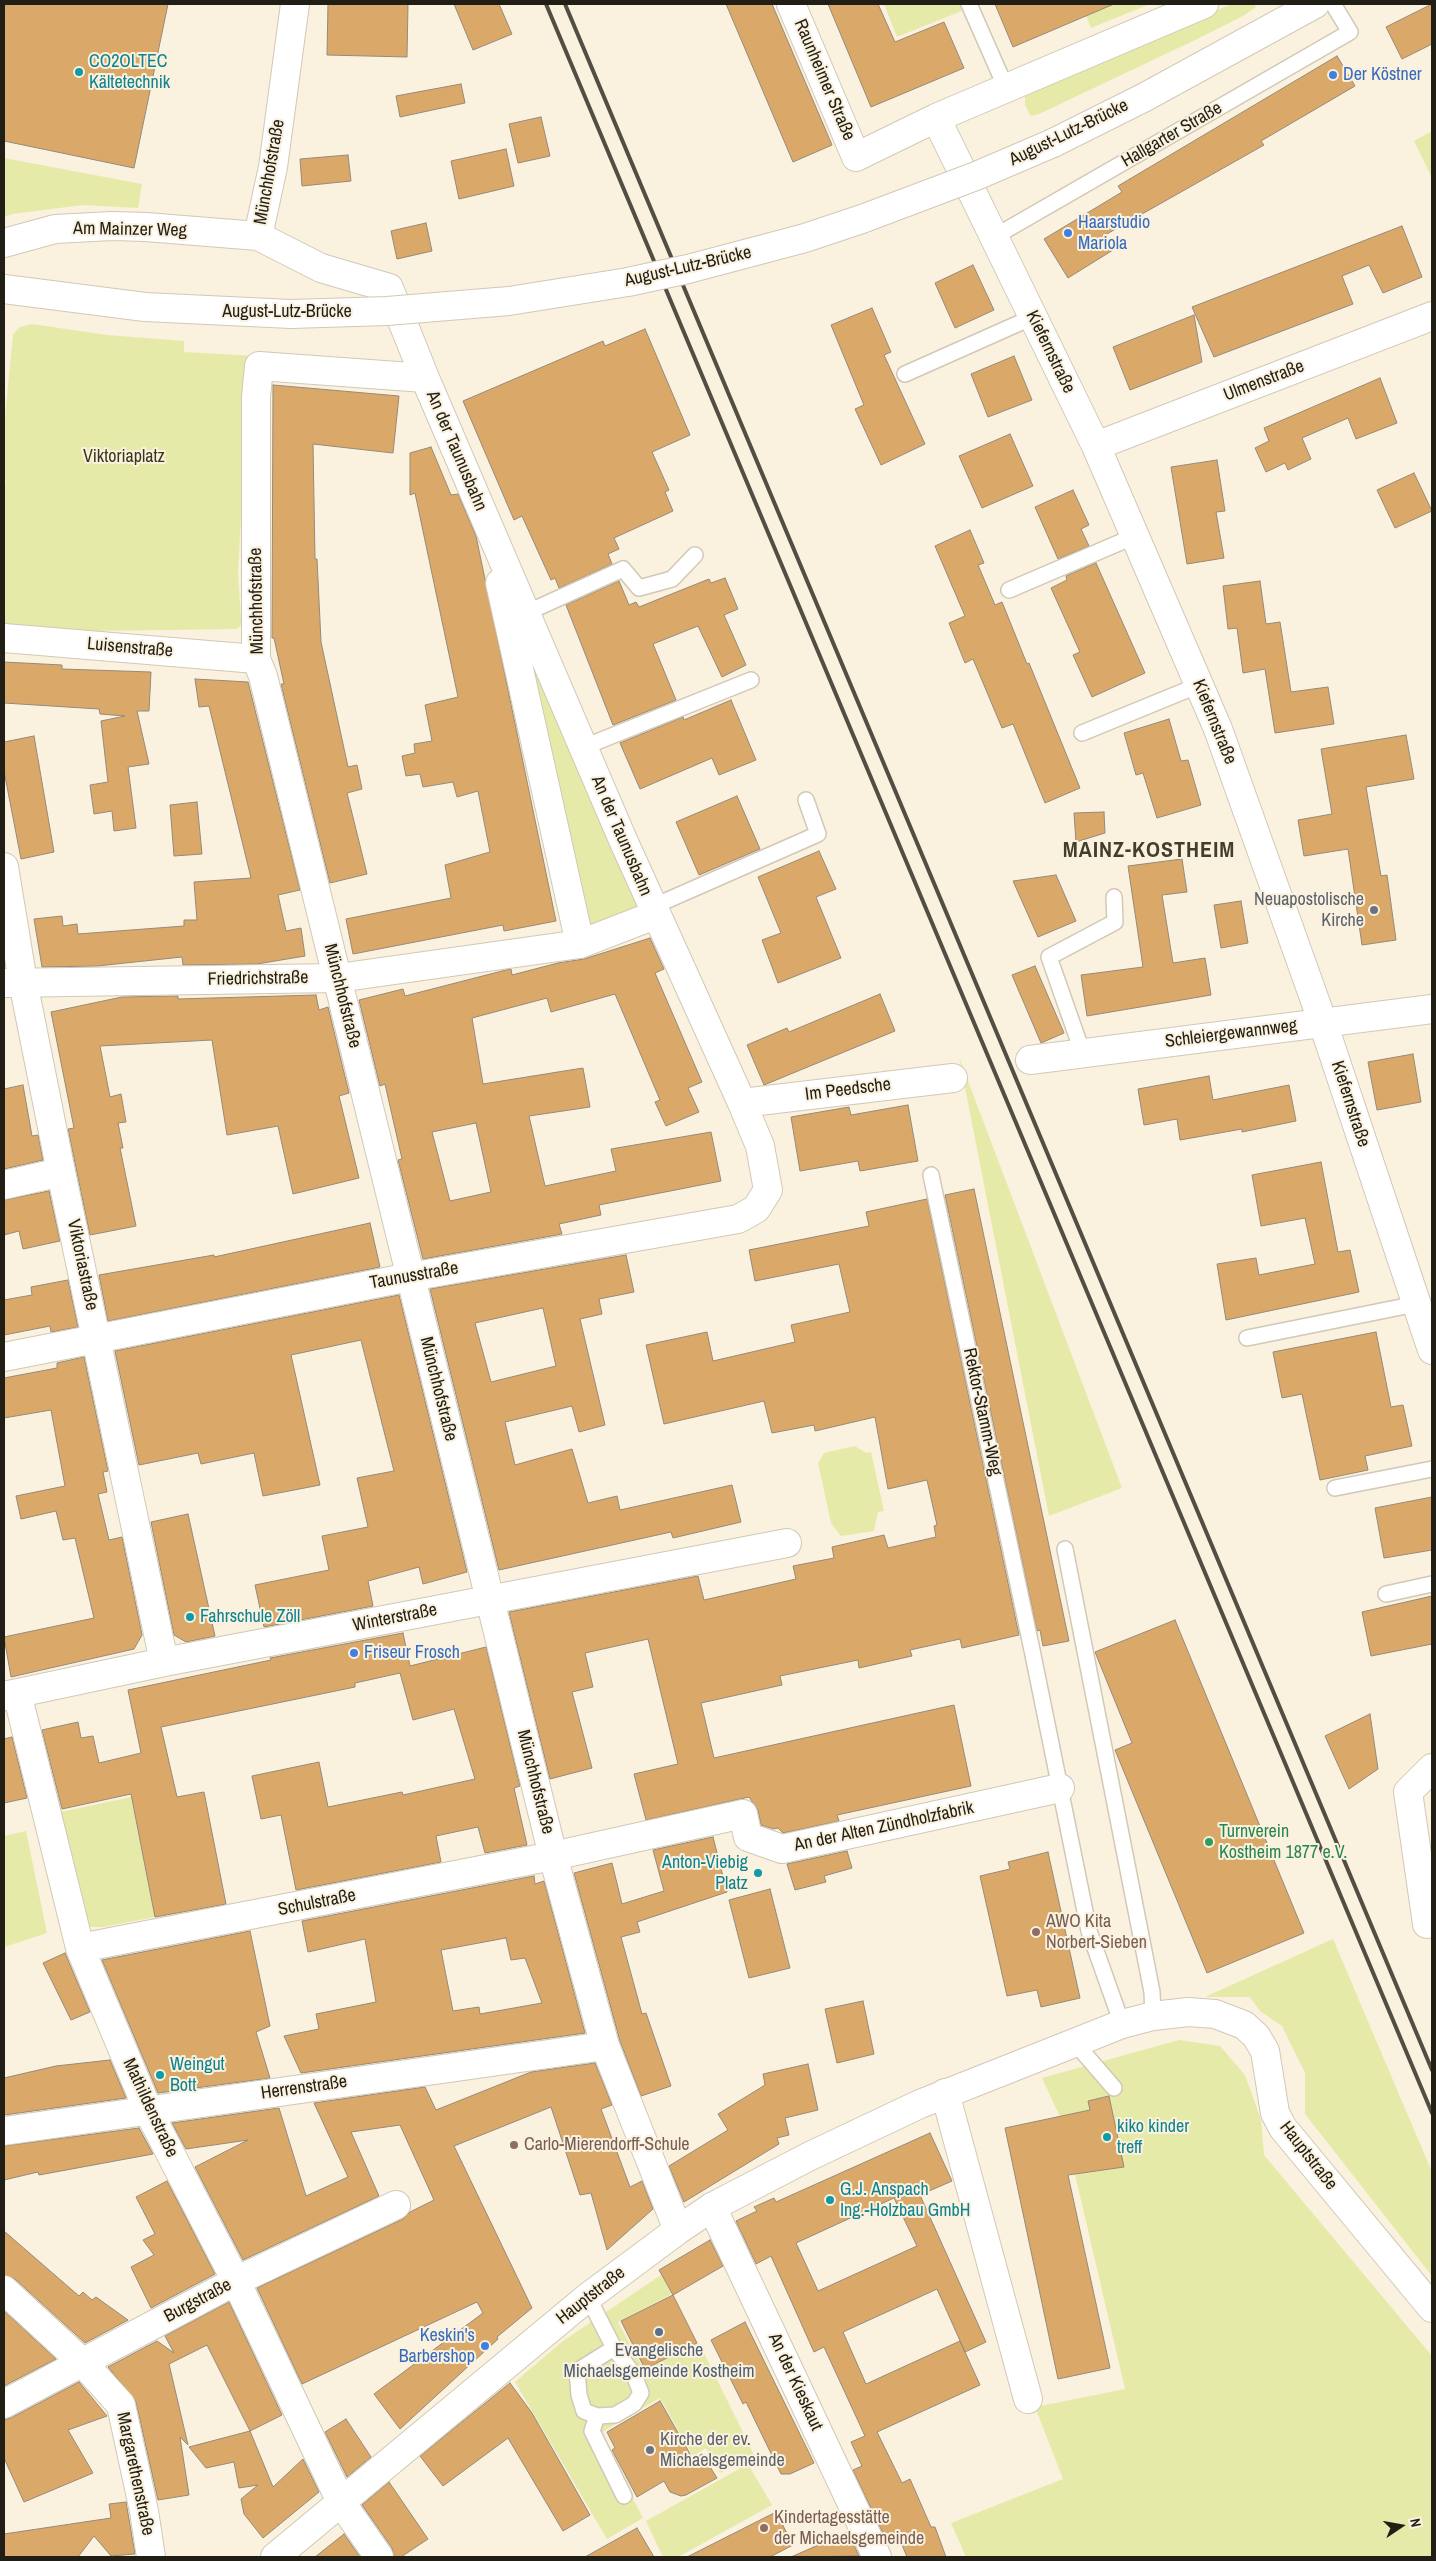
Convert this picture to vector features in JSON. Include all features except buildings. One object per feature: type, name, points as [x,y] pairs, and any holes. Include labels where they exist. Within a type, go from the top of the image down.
[{"type":"street","name":"Münchhofstraße","points":[[295,4],[273,167],[258,236],[321,268],[389,288],[425,378],[259,366],[256,397],[256,658],[263,676],[338,978],[553,1856],[605,2046],[678,2230]]},
{"type":"street","name":"Raunheimer Straße","points":[[791,4],[856,157],[936,118]]},
{"type":"street","points":[[936,118],[1204,4]]},
{"type":"street","name":"August-Lutz-Brücke","points":[[14,291],[145,307],[291,314],[387,311],[509,301],[628,282],[688,269],[796,240],[862,219],[976,176],[1053,143],[1145,97],[1305,6]]},
{"type":"street","name":"Kiefernstraße","points":[[936,118],[1096,446],[1218,729],[1323,1023],[1432,1350]]},
{"type":"street","name":"Am Mainzer Weg","points":[[4,243],[55,229],[112,226],[146,226],[258,236]]},
{"type":"street","name":"Ulmenstraße","points":[[1096,446],[1432,316]]},
{"type":"street","name":"An der Taunusbahn","points":[[425,378],[654,911],[760,1146]]},
{"type":"street","name":"An der Taunusbahn","points":[[487,523],[580,944]]},
{"type":"street","name":"Luisenstraße","points":[[4,638],[256,658]]},
{"type":"street","name":"Viktoriastraße","points":[[4,867],[14,982],[62,1172],[164,1662]]},
{"type":"street","name":"Friedrichstraße","points":[[14,982],[338,978],[580,944],[654,911]]},
{"type":"street","name":"Schleiergewannweg","points":[[1030,1060],[1432,1009]]},
{"type":"street","name":"Im Peedsche","points":[[742,1103],[953,1078]]},
{"type":"street","name":"Taunusstraße","points":[[4,1357],[410,1276],[738,1219],[756,1209],[768,1190],[760,1146]]},
{"type":"street","points":[[4,1184],[62,1172]]},
{"type":"street","name":"Winterstraße","points":[[10,1694],[164,1662],[787,1544]]},
{"type":"street","name":"Mathildenstraße","points":[[10,1694],[80,1948],[148,2110],[236,2281],[341,2502],[379,2557]]},
{"type":"street","points":[[1427,1924],[1408,1792],[1432,1768]]},
{"type":"street","name":"An der Alten Zündholzfabrik","points":[[553,1856],[743,1814],[748,1837],[782,1849],[1061,1797]]},
{"type":"street","name":"Schulstraße","points":[[80,1948],[553,1856]]},
{"type":"street","name":"Hauptstraße","points":[[275,2557],[588,2297],[712,2207],[810,2156],[945,2093],[1076,2044],[1122,2024],[1153,2016],[1188,2012],[1215,2014],[1244,2025],[1256,2036],[1265,2051],[1275,2113],[1283,2128],[1432,2308]]},
{"type":"street","name":"Herrenstraße","points":[[4,2131],[605,2046]]},
{"type":"street","points":[[945,2093],[1028,2399]]},
{"type":"street","name":"Burgstraße","points":[[4,2404],[84,2364],[236,2281],[396,2205]]},
{"type":"street","name":"An der Kieskaut","points":[[712,2207],[877,2557]]},
{"type":"street","name":"Margarethenstraße","points":[[4,2290],[84,2364],[121,2405],[144,2511],[151,2557]]},
{"type":"lane","points":[[969,4],[1006,88]]},
{"type":"lane","name":"Hallgarter Straße","points":[[994,237],[1350,32],[1333,4]]},
{"type":"lane","points":[[905,374],[1033,317]]},
{"type":"lane","points":[[1009,590],[1135,536]]},
{"type":"lane","points":[[526,613],[623,569],[638,588],[672,579],[695,555]]},
{"type":"lane","points":[[584,747],[751,680]]},
{"type":"lane","points":[[1082,733],[1199,685]]},
{"type":"lane","points":[[654,911],[818,834],[806,800]]},
{"type":"lane","points":[[1083,1054],[1049,957],[1116,922],[1114,897]]},
{"type":"lane","name":"Rektor-Stamm-Weg","points":[[931,1175],[1032,1650],[1061,1797]]},
{"type":"lane","points":[[1248,1338],[1416,1304]]},
{"type":"lane","points":[[1335,1488],[1432,1469]]},
{"type":"lane","points":[[1065,1549],[1152,1992],[1153,2016]]},
{"type":"lane","points":[[1386,1594],[1432,1584]]},
{"type":"lane","points":[[1061,1797],[1089,1931],[1122,2024]]},
{"type":"lane","points":[[1076,2044],[1114,2088]]},
{"type":"lane","points":[[588,2297],[614,2348],[634,2375],[641,2393],[634,2404],[615,2415],[597,2416],[584,2411],[579,2395],[577,2371],[614,2348]]},
{"type":"lane","points":[[597,2416],[592,2431],[624,2496]]},
{"type":"green space","points":[[884,4],[979,4],[897,37]]},
{"type":"green space","points":[[1081,4],[1150,4],[1091,28]]},
{"type":"green space","points":[[1232,4],[1254,4],[1256,7],[1243,16],[1193,41],[1039,114],[1031,116],[1025,105],[1025,94],[1101,58]]},
{"type":"green space","points":[[1432,131],[1432,178],[1414,141]]},
{"type":"green space","points":[[4,158],[142,184],[138,208],[83,205],[12,214],[4,217]]},
{"type":"green space","name":"Viktoriaplatz","points":[[32,324],[107,335],[184,341],[184,352],[255,356],[243,481],[238,572],[241,625],[237,629],[17,632],[4,628],[4,492],[6,481],[4,480],[4,428],[13,334],[20,327]]},
{"type":"green space","points":[[487,523],[655,915],[580,944]]},
{"type":"green space","points":[[959,1057],[1122,1488],[1049,1516]]},
{"type":"green space","points":[[855,1446],[866,1453],[871,1452],[884,1511],[878,1512],[874,1531],[841,1536],[831,1523],[818,1463],[824,1453]]},
{"type":"green space","points":[[131,1797],[155,1917],[104,1927],[89,1927],[61,1812]]},
{"type":"green space","points":[[26,1831],[47,1933],[4,1947],[4,1836]]},
{"type":"green space","points":[[1333,1939],[1432,2172],[1432,2276],[1305,2114],[1305,2073],[1282,2026],[1260,2011],[1250,1997],[1205,1997]]},
{"type":"green space","points":[[1179,2040],[1220,2046],[1245,2075],[1261,2120],[1264,2155],[1432,2356],[1432,2557],[966,2557],[951,2523],[1063,2479],[1035,2407],[1125,2389],[1063,2123],[1042,2078]]},
{"type":"green space","points":[[661,2275],[672,2294],[618,2322],[644,2370],[699,2343],[754,2455],[720,2473],[706,2448],[693,2456],[660,2398],[599,2434],[643,2518],[607,2539],[515,2382],[563,2341]]},
{"type":"green space","points":[[748,2464],[772,2505],[678,2557],[663,2557],[646,2521]]},
{"type":"railway","points":[[546,4],[1432,2113]]},
{"type":"railway","points":[[565,4],[1432,2070]]},
{"type":"place","name":"CO2OLTEC Kältetechnik","points":[[79,72]]},
{"type":"place","name":"Der Köstner","points":[[1333,75]]},
{"type":"place","name":"Haarstudio Mariola","points":[[1068,233]]},
{"type":"place","name":"Neuapostolische Kirche","points":[[1374,910]]},
{"type":"place","name":"Fahrschule Zöll","points":[[190,1617]]},
{"type":"place","name":"Friseur Frosch","points":[[354,1653]]},
{"type":"place","name":"Turnverein Kostheim 1877 e.V.","points":[[1209,1842]]},
{"type":"place","name":"Anton-Viebig Platz","points":[[758,1873]]},
{"type":"place","name":"AWO Kita Norbert-Sieben","points":[[1036,1932]]},
{"type":"place","name":"Weingut Bott","points":[[160,2075]]},
{"type":"place","name":"kiko kinder treff","points":[[1107,2137]]},
{"type":"place","name":"Carlo-Mierendorff-Schule","points":[[514,2145]]},
{"type":"place","name":"G.J. Anspach Ing.-Holzbau GmbH","points":[[830,2200]]},
{"type":"place","name":"Evangelische Michaelsgemeinde Kostheim","points":[[659,2332]]},
{"type":"place","name":"Keskin's Barbershop","points":[[485,2346]]},
{"type":"place","name":"Kirche der ev. Michaelsgemeinde","points":[[650,2450]]},
{"type":"place","name":"Kindertagesstätte der Michaelsgemeinde","points":[[764,2528]]},
{"type":"district","name":"MAINZ-KOSTHEIM","points":[[1149,851]]}]
